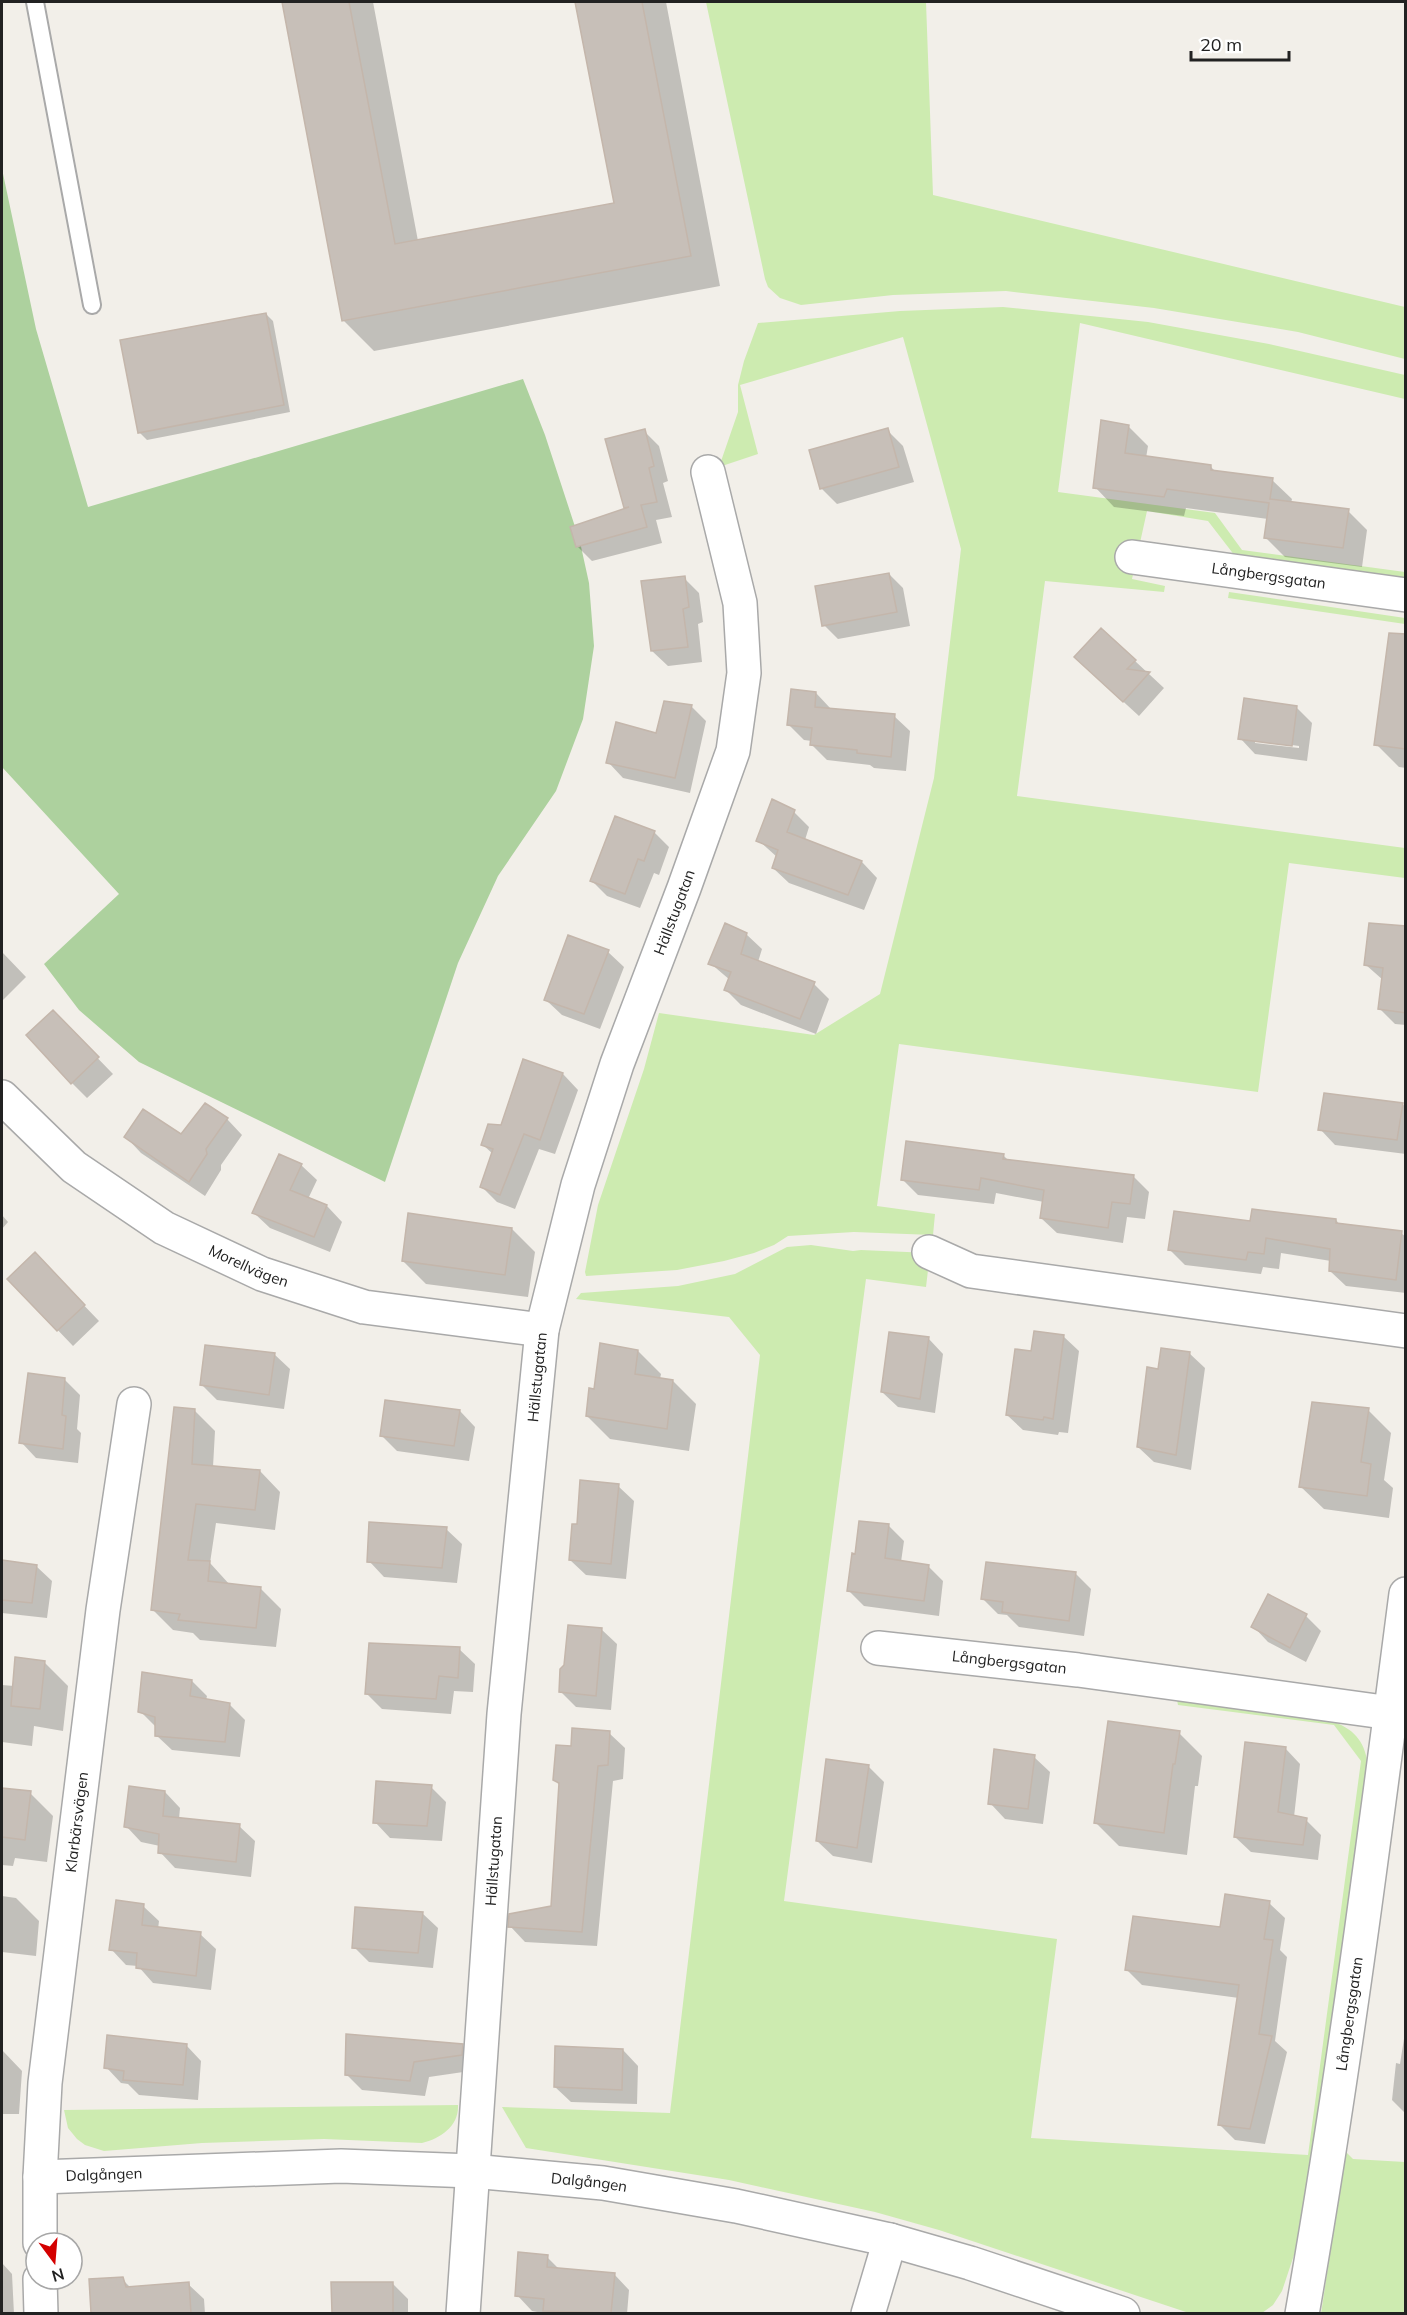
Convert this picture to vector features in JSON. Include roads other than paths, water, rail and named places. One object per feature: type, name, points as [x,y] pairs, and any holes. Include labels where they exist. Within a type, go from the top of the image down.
[{"type":"street","name":"Hällstugatan","points":[[463,2313],[504,1714],[542,1330],[578,1185],[617,1064],[733,751],[744,673],[740,603],[708,472]]},
{"type":"street","name":"Långbergsgatan","points":[[1132,557],[1406,595]]},
{"type":"street","name":"Morellvägen","points":[[2,1097],[74,1167],[164,1228],[262,1274],[364,1307],[542,1330]]},
{"type":"street","points":[[929,1252],[971,1271],[1406,1331]]},
{"type":"street","name":"Klarbärsvägen","points":[[40,2231],[40,2177],[45,2083],[97,1657],[134,1404]]},
{"type":"street","name":"Långbergsgatan","points":[[1302,2313],[1330,2151],[1406,1594]]},
{"type":"street","name":"Långbergsgatan","points":[[878,1648],[1078,1670],[1390,1713]]},
{"type":"street","name":"Dalgången","points":[[40,2177],[341,2166],[472,2171],[603,2183],[736,2206],[890,2240],[970,2263],[1124,2313]]},
{"type":"street","points":[[868,2313],[890,2240]]},
{"type":"street","points":[[40,2291],[41,2313]]},
{"type":"lane","points":[[35,2],[92,305]]}]
